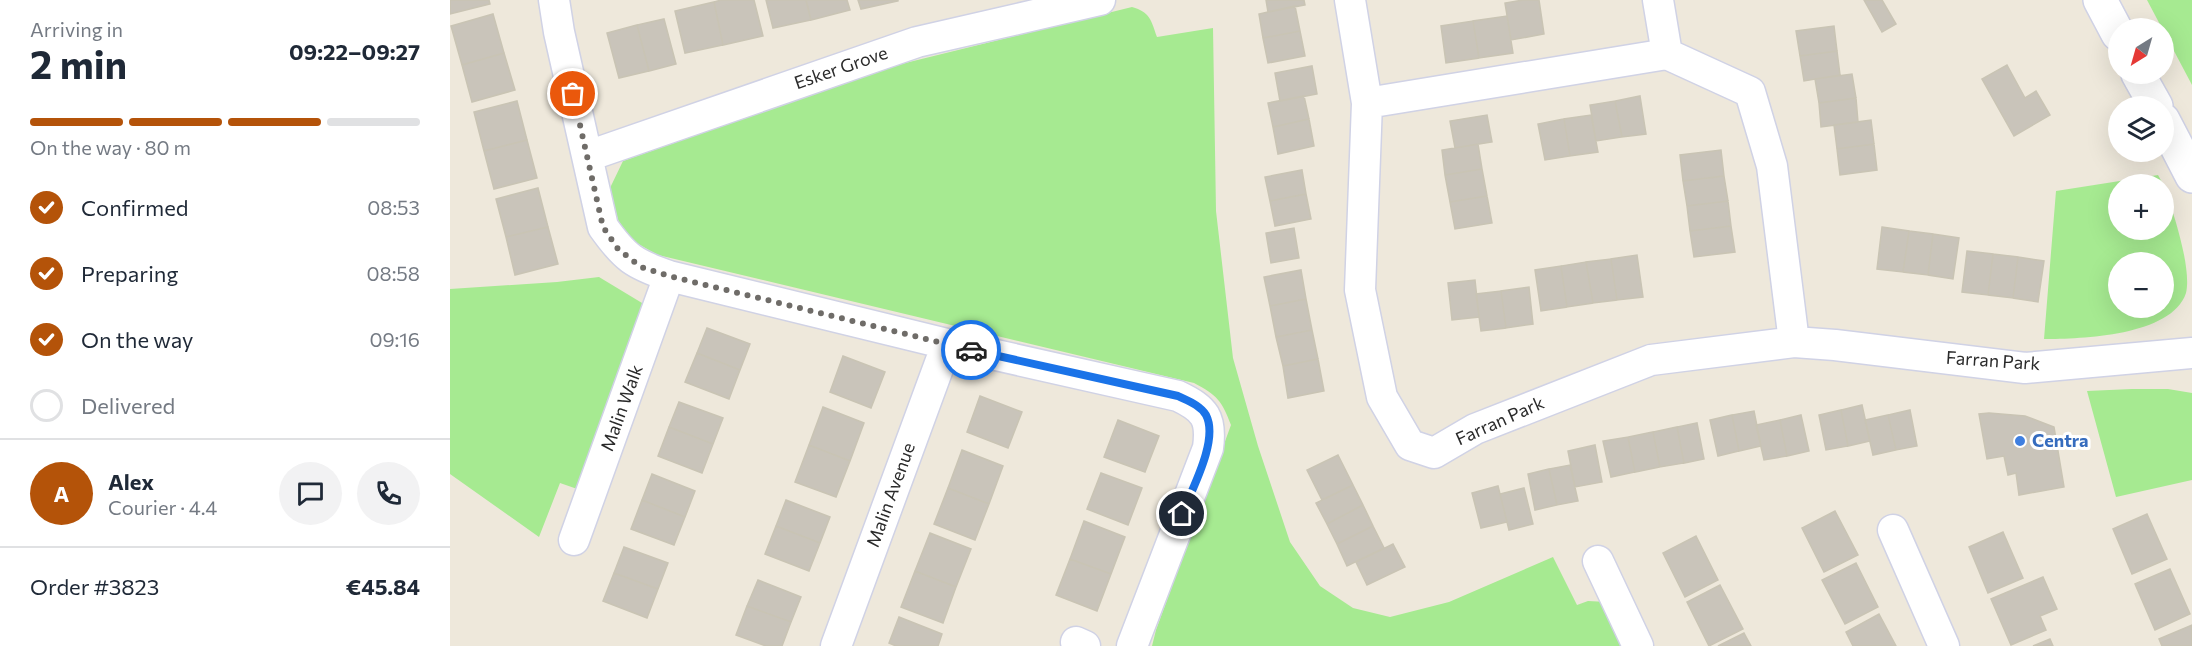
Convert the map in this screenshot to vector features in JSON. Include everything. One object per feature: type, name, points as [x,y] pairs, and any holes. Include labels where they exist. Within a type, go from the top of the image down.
[{"type":"street","points":[[554,0],[559,32],[603,227],[618,249],[641,267],[669,276],[947,344],[1178,396],[1195,404],[1205,414],[1210,431],[1208,448],[1132,646]]},
{"type":"street","name":"Esker Grove","points":[[588,156],[917,42],[1100,0]]},
{"type":"street","name":"Farran Park","points":[[1350,0],[1367,103],[1360,290],[1382,397],[1410,445],[1434,453],[1475,429],[1651,360],[1794,342],[2025,368],[2192,353]]},
{"type":"street","points":[[1658,0],[1667,54]]},
{"type":"street","points":[[2100,0],[2110,18]]},
{"type":"street","points":[[1367,103],[1667,54],[1750,92],[1772,166],[1794,342]]},
{"type":"street","points":[[2174,141],[2192,176]]},
{"type":"street","name":"Malin Walk","points":[[574,540],[669,276]]},
{"type":"street","name":"Malin Avenue","points":[[836,646],[947,344]]},
{"type":"street","points":[[1893,530],[1944,646]]},
{"type":"street","points":[[1598,561],[1638,646]]},
{"type":"green space","points":[[2147,0],[2192,0],[2192,85],[2174,51],[2174,18],[2157,18]]},
{"type":"green space","points":[[1132,7],[1146,14],[1157,37],[1213,28],[1216,211],[1233,358],[1258,446],[1290,542],[1320,586],[1353,608],[1390,617],[1449,602],[1553,557],[1577,605],[1588,601],[1607,602],[1632,646],[1152,646],[1231,425],[1221,404],[1208,391],[1194,383],[658,255],[631,240],[618,220],[610,188],[623,161],[885,68]]},
{"type":"green space","points":[[2108,183],[2108,240],[2174,240],[2174,216],[2184,255],[2187,282],[2186,293],[2177,307],[2174,309],[2174,252],[2108,252],[2108,318],[2163,318],[2124,332],[2080,338],[2044,339],[2056,191]]},
{"type":"green space","points":[[599,277],[647,306],[583,491],[560,483],[539,537],[450,474],[450,289]]},
{"type":"green space","points":[[2168,389],[2192,393],[2192,480],[2116,497],[2087,391]]},
{"type":"building","points":[[450,0],[489,0],[490,4],[450,14]]},
{"type":"building","points":[[754,0],[763,36],[723,45],[714,2]]},
{"type":"building","points":[[766,0],[806,0],[811,20],[773,28]]},
{"type":"building","points":[[806,0],[847,0],[850,10],[811,20]]},
{"type":"building","points":[[858,0],[898,0],[898,1],[861,9]]},
{"type":"building","points":[[1266,0],[1304,0],[1305,5],[1268,12]]},
{"type":"building","points":[[1539,0],[1544,34],[1511,40],[1505,3]]},
{"type":"building","points":[[1864,0],[1882,0],[1896,24],[1882,32]]},
{"type":"building","points":[[714,2],[723,45],[685,53],[675,11]]},
{"type":"building","points":[[1295,6],[1300,31],[1263,38],[1259,14]]},
{"type":"building","points":[[493,14],[504,53],[462,65],[451,26]]},
{"type":"building","points":[[1507,16],[1513,53],[1479,58],[1473,21]]},
{"type":"building","points":[[664,19],[676,64],[649,71],[637,25]]},
{"type":"building","points":[[1473,21],[1479,58],[1446,63],[1441,26]]},
{"type":"building","points":[[637,25],[649,71],[619,78],[607,33]]},
{"type":"building","points":[[1834,26],[1837,51],[1800,56],[1796,31]]},
{"type":"building","points":[[1300,31],[1305,56],[1268,63],[1263,38]]},
{"type":"building","points":[[1837,51],[1840,75],[1804,81],[1800,56]]},
{"type":"building","points":[[504,53],[515,90],[472,102],[462,65]]},
{"type":"building","points":[[2007,65],[2025,98],[2036,91],[2050,115],[2014,136],[1982,79]]},
{"type":"building","points":[[1312,66],[1317,94],[1280,101],[1275,73]]},
{"type":"building","points":[[1852,74],[1856,98],[1819,103],[1815,79]]},
{"type":"building","points":[[1304,96],[1309,119],[1273,127],[1268,103]]},
{"type":"building","points":[[1640,96],[1646,134],[1622,137],[1615,101]]},
{"type":"building","points":[[1856,98],[1858,122],[1821,127],[1819,103]]},
{"type":"building","points":[[517,101],[527,140],[484,151],[474,112]]},
{"type":"building","points":[[1615,101],[1622,137],[1596,141],[1590,105]]},
{"type":"building","points":[[1487,115],[1492,142],[1455,148],[1450,121]]},
{"type":"building","points":[[1591,115],[1598,152],[1570,156],[1564,119]]},
{"type":"building","points":[[1309,119],[1314,146],[1278,154],[1273,127]]},
{"type":"building","points":[[1564,119],[1570,156],[1545,160],[1538,124]]},
{"type":"building","points":[[1871,120],[1874,144],[1837,149],[1834,125]]},
{"type":"building","points":[[527,140],[537,178],[494,189],[484,151]]},
{"type":"building","points":[[1478,144],[1482,169],[1445,175],[1442,150]]},
{"type":"building","points":[[1874,144],[1877,170],[1840,175],[1837,149]]},
{"type":"building","points":[[1721,150],[1724,176],[1683,181],[1680,155]]},
{"type":"building","points":[[1482,169],[1487,196],[1450,202],[1445,175]]},
{"type":"building","points":[[1302,170],[1306,194],[1270,201],[1265,177]]},
{"type":"building","points":[[1724,176],[1728,201],[1687,206],[1683,181]]},
{"type":"building","points":[[538,188],[548,227],[506,237],[496,199]]},
{"type":"building","points":[[1306,194],[1311,219],[1275,226],[1270,201]]},
{"type":"building","points":[[1487,196],[1492,223],[1455,229],[1450,202]]},
{"type":"building","points":[[1728,201],[1731,226],[1690,231],[1687,206]]},
{"type":"building","points":[[1731,226],[1735,252],[1694,257],[1690,231]]},
{"type":"building","points":[[548,227],[558,264],[515,275],[506,237]]},
{"type":"building","points":[[1882,227],[1909,231],[1903,272],[1877,269]]},
{"type":"building","points":[[1294,228],[1299,258],[1271,263],[1266,233]]},
{"type":"building","points":[[1909,231],[1933,234],[1928,275],[1903,272]]},
{"type":"building","points":[[1933,234],[1959,238],[1953,279],[1928,275]]},
{"type":"building","points":[[1967,251],[1993,254],[1988,295],[1962,292]]},
{"type":"building","points":[[1993,254],[2018,257],[2013,298],[1988,295]]},
{"type":"building","points":[[1637,255],[1643,297],[1617,300],[1611,259]]},
{"type":"building","points":[[2018,257],[2044,261],[2038,302],[2013,298]]},
{"type":"building","points":[[1611,259],[1617,300],[1593,303],[1586,262]]},
{"type":"building","points":[[1586,262],[1593,303],[1567,307],[1561,266]]},
{"type":"building","points":[[1561,266],[1567,307],[1541,311],[1535,270]]},
{"type":"building","points":[[1301,270],[1306,299],[1270,306],[1264,277]]},
{"type":"building","points":[[1475,280],[1479,317],[1452,320],[1448,283]]},
{"type":"building","points":[[1529,287],[1533,324],[1506,328],[1501,291]]},
{"type":"building","points":[[1501,291],[1506,328],[1481,331],[1476,294]]},
{"type":"building","points":[[1306,299],[1312,330],[1276,337],[1270,306]]},
{"type":"building","points":[[707,328],[750,344],[740,370],[697,353]]},
{"type":"building","points":[[1312,330],[1318,359],[1283,366],[1276,337]]},
{"type":"building","points":[[697,353],[740,370],[729,399],[685,382]]},
{"type":"building","points":[[843,356],[885,372],[871,408],[830,392]]},
{"type":"building","points":[[1318,359],[1324,391],[1288,398],[1283,366]]},
{"type":"building","points":[[980,396],[1022,412],[1008,448],[967,432]]},
{"type":"building","points":[[679,402],[723,418],[713,444],[669,427]]},
{"type":"building","points":[[1862,405],[1870,441],[1848,446],[1841,410]]},
{"type":"building","points":[[823,407],[864,423],[850,461],[809,445]]},
{"type":"building","points":[[1841,410],[1848,446],[1826,450],[1819,415]]},
{"type":"building","points":[[1910,410],[1917,446],[1896,450],[1888,415]]},
{"type":"building","points":[[1754,411],[1761,446],[1739,451],[1732,415]]},
{"type":"building","name":"Centra","points":[[1979,414],[2025,416],[2054,427],[2064,487],[2019,495],[2016,473],[2008,475],[2004,456],[1987,459]]},
{"type":"building","points":[[1732,415],[1739,451],[1718,456],[1710,420]]},
{"type":"building","points":[[1801,415],[1809,451],[1787,456],[1780,420]]},
{"type":"building","points":[[1888,415],[1896,450],[1873,455],[1865,420]]},
{"type":"building","points":[[1118,420],[1159,436],[1145,472],[1104,457]]},
{"type":"building","points":[[1780,420],[1787,456],[1764,460],[1756,425]]},
{"type":"building","points":[[1697,423],[1704,459],[1684,463],[1677,427]]},
{"type":"building","points":[[669,427],[713,444],[702,473],[658,456]]},
{"type":"building","points":[[1677,427],[1684,463],[1660,467],[1653,432]]},
{"type":"building","points":[[1653,432],[1660,467],[1635,472],[1628,437]]},
{"type":"building","points":[[1628,437],[1635,472],[1611,477],[1603,441]]},
{"type":"building","points":[[809,445],[850,461],[836,497],[795,482]]},
{"type":"building","points":[[1595,445],[1602,482],[1575,487],[1568,451]]},
{"type":"building","points":[[962,450],[1003,466],[989,504],[948,488]]},
{"type":"building","points":[[1338,455],[1353,485],[1322,500],[1307,470]]},
{"type":"building","points":[[1570,465],[1578,501],[1557,505],[1549,469]]},
{"type":"building","points":[[1549,469],[1557,505],[1535,510],[1528,474]]},
{"type":"building","points":[[1101,473],[1142,488],[1128,525],[1087,509]]},
{"type":"building","points":[[652,474],[695,491],[685,517],[642,500]]},
{"type":"building","points":[[1353,485],[1363,505],[1327,524],[1316,503]]},
{"type":"building","points":[[1498,486],[1507,522],[1481,528],[1472,493]]},
{"type":"building","points":[[948,488],[989,504],[975,540],[934,524]]},
{"type":"building","points":[[1524,488],[1533,524],[1509,530],[1500,494]]},
{"type":"building","points":[[642,500],[685,517],[674,545],[631,529]]},
{"type":"building","points":[[786,500],[830,517],[820,543],[776,526]]},
{"type":"building","points":[[1363,505],[1373,526],[1337,544],[1327,524]]},
{"type":"building","points":[[1835,511],[1858,555],[1824,572],[1802,528]]},
{"type":"building","points":[[2147,514],[2167,559],[2132,574],[2113,529]]},
{"type":"building","points":[[1084,521],[1125,537],[1111,574],[1070,559]]},
{"type":"building","points":[[776,526],[820,543],[809,571],[765,554]]},
{"type":"building","points":[[1373,526],[1384,548],[1347,566],[1337,544]]},
{"type":"building","points":[[2003,532],[2023,578],[1988,593],[1969,547]]},
{"type":"building","points":[[930,533],[971,549],[956,587],[915,571]]},
{"type":"building","points":[[1696,536],[1718,580],[1685,597],[1663,553]]},
{"type":"building","points":[[1393,544],[1405,567],[1367,585],[1356,562]]},
{"type":"building","points":[[624,547],[668,563],[658,589],[614,573]]},
{"type":"building","points":[[1070,559],[1111,574],[1097,611],[1056,595]]},
{"type":"building","points":[[1856,563],[1878,607],[1845,624],[1822,580]]},
{"type":"building","points":[[2170,569],[2190,614],[2155,630],[2135,584]]},
{"type":"building","points":[[915,571],[956,587],[943,623],[901,607]]},
{"type":"building","points":[[614,573],[658,589],[647,618],[603,601]]},
{"type":"building","points":[[2043,577],[2057,609],[2040,616],[2046,630],[2011,645],[1991,599]]},
{"type":"building","points":[[758,580],[801,597],[791,622],[747,606]]},
{"type":"building","points":[[1720,585],[1743,629],[1709,646],[1687,602]]},
{"type":"building","points":[[747,606],[791,622],[782,646],[766,646],[736,635]]},
{"type":"building","points":[[1879,614],[1896,646],[1853,646],[1846,632]]},
{"type":"building","points":[[899,617],[942,634],[938,646],[896,646],[889,643]]},
{"type":"building","points":[[2192,625],[2192,646],[2162,646],[2159,639]]},
{"type":"building","points":[[1744,633],[1751,646],[1718,646]]},
{"type":"building","points":[[2050,639],[2053,646],[2033,646]]},
{"type":"way so far","points":[[573,94],[603,227],[618,249],[641,267],[669,276],[971,350]]},
{"type":"place","name":"Centra","points":[[2020,441]]},
{"type":"route","points":[[971,350],[1178,396],[1195,404],[1205,414],[1210,431],[1208,448],[1182,514]]}]
